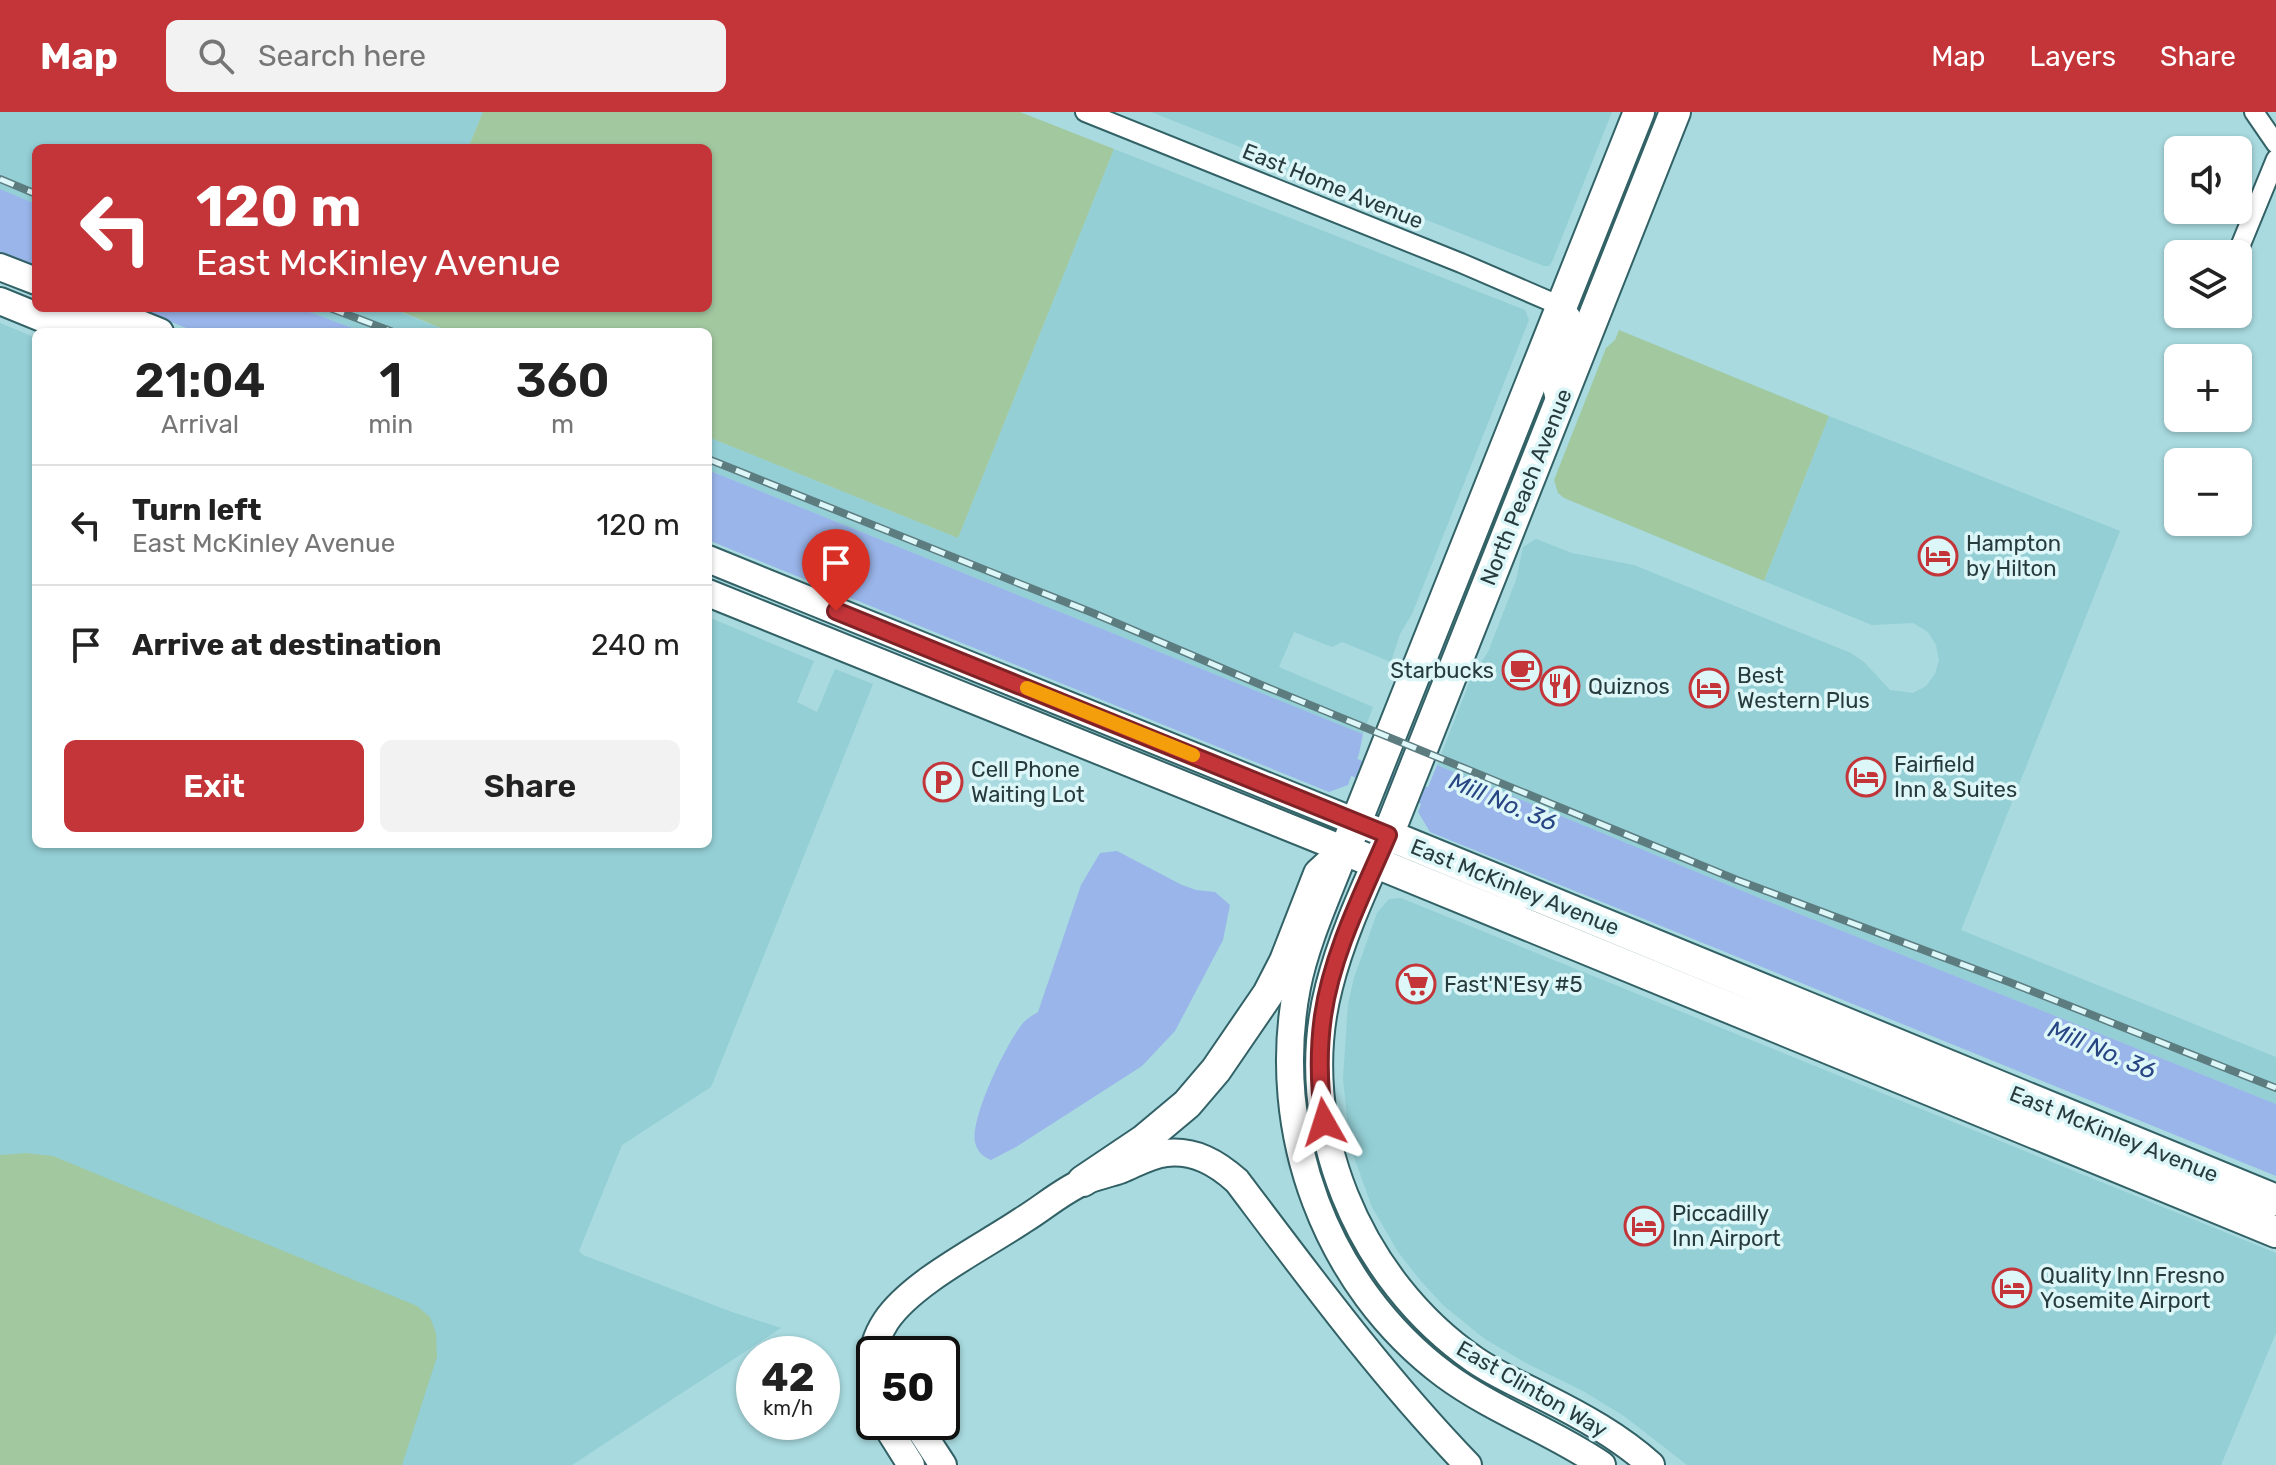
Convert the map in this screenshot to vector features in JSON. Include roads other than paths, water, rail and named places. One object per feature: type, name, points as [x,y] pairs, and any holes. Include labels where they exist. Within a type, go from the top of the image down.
[{"type":"main road","name":"North Peach Avenue","points":[[1345,850],[1639,112]]},
{"type":"main road","points":[[1654,166],[1661,112]]},
{"type":"main road","name":"North Peach Avenue","points":[[1376,863],[1675,112]]},
{"type":"main road","points":[[0,267],[32,279]]},
{"type":"main road","points":[[0,299],[32,306]]},
{"type":"main road","points":[[0,299],[67,328]]},
{"type":"main road","points":[[57,312],[100,328]]},
{"type":"main road","points":[[111,312],[150,328]]},
{"type":"main road","name":"East McKinley Avenue","points":[[712,561],[2276,1200]]},
{"type":"main road","name":"East McKinley Avenue","points":[[712,595],[2276,1232]]},
{"type":"main road","points":[[878,1336],[897,1307],[923,1284],[1144,1140],[1187,1104],[1216,1070],[1268,994],[1285,961],[1319,874],[1345,850]]},
{"type":"main road","name":"East Clinton Way","points":[[1345,850],[1297,984],[1291,1021],[1289,1054],[1294,1121],[1300,1154],[1320,1215],[1349,1272],[1395,1331],[1417,1352],[1476,1397],[1561,1440],[1602,1465]]},
{"type":"main road","name":"East Clinton Way","points":[[1376,863],[1337,958],[1323,1015],[1320,1043],[1319,1076],[1327,1139],[1334,1169],[1358,1225],[1403,1293],[1456,1346],[1512,1382],[1588,1420],[1651,1465]]},
{"type":"main road","points":[[1786,1031],[1806,1026],[1819,1029],[1937,1076],[2016,1094]]},
{"type":"main road","points":[[1083,1181],[1166,1153],[1194,1155],[1208,1159],[1223,1169],[1237,1181],[1387,1376],[1468,1465]]},
{"type":"main road","points":[[895,1336],[898,1323],[923,1284]]},
{"type":"main road","points":[[895,1440],[911,1465]]},
{"type":"main road","points":[[927,1440],[943,1465]]},
{"type":"street","name":"East Home Avenue","points":[[1085,112],[1563,307]]},
{"type":"street","points":[[2254,112],[2276,144]]},
{"type":"street","points":[[2243,240],[2276,159]]},
{"type":"street","points":[[1557,409],[1551,383],[1572,323],[1571,316],[1563,307]]},
{"type":"water","points":[[0,189],[32,202],[32,265],[0,252]]},
{"type":"water","points":[[147,312],[310,312],[352,328],[186,328]]},
{"type":"water","points":[[712,472],[1363,734],[1348,785],[1329,792],[712,542]]},
{"type":"water","points":[[1437,765],[2276,1104],[2276,1176],[1430,832],[1418,812]]},
{"type":"water","points":[[1117,851],[1182,885],[1215,892],[1230,905],[1223,940],[1175,1031],[1142,1066],[991,1160],[977,1148],[975,1131],[991,1081],[1016,1033],[1025,1021],[1038,1012],[1081,885],[1100,853]]},
{"type":"waterway","name":"Mill No. 36","points":[[1331,758],[1445,804]]},
{"type":"railway","points":[[0,179],[32,192]]},
{"type":"railway","points":[[340,312],[382,328]]},
{"type":"railway","points":[[712,461],[1093,613],[1737,880],[2009,982],[2276,1088]]},
{"type":"place","name":"Hampton by Hilton","points":[[1938,556]]},
{"type":"place","name":"Starbucks","points":[[1522,670]]},
{"type":"place","name":"Quiznos","points":[[1560,686]]},
{"type":"place","name":"Best Western Plus","points":[[1709,688]]},
{"type":"place","name":"Fairfield Inn & Suites","points":[[1866,777]]},
{"type":"place","name":"Cell Phone Waiting Lot","points":[[943,782]]},
{"type":"place","name":"Fast'N'Esy #5","points":[[1416,984]]},
{"type":"place","name":"Piccadilly Inn Airport","points":[[1644,1226]]},
{"type":"place","name":"Quality Inn Fresno Yosemite Airport","points":[[2012,1288]]}]
